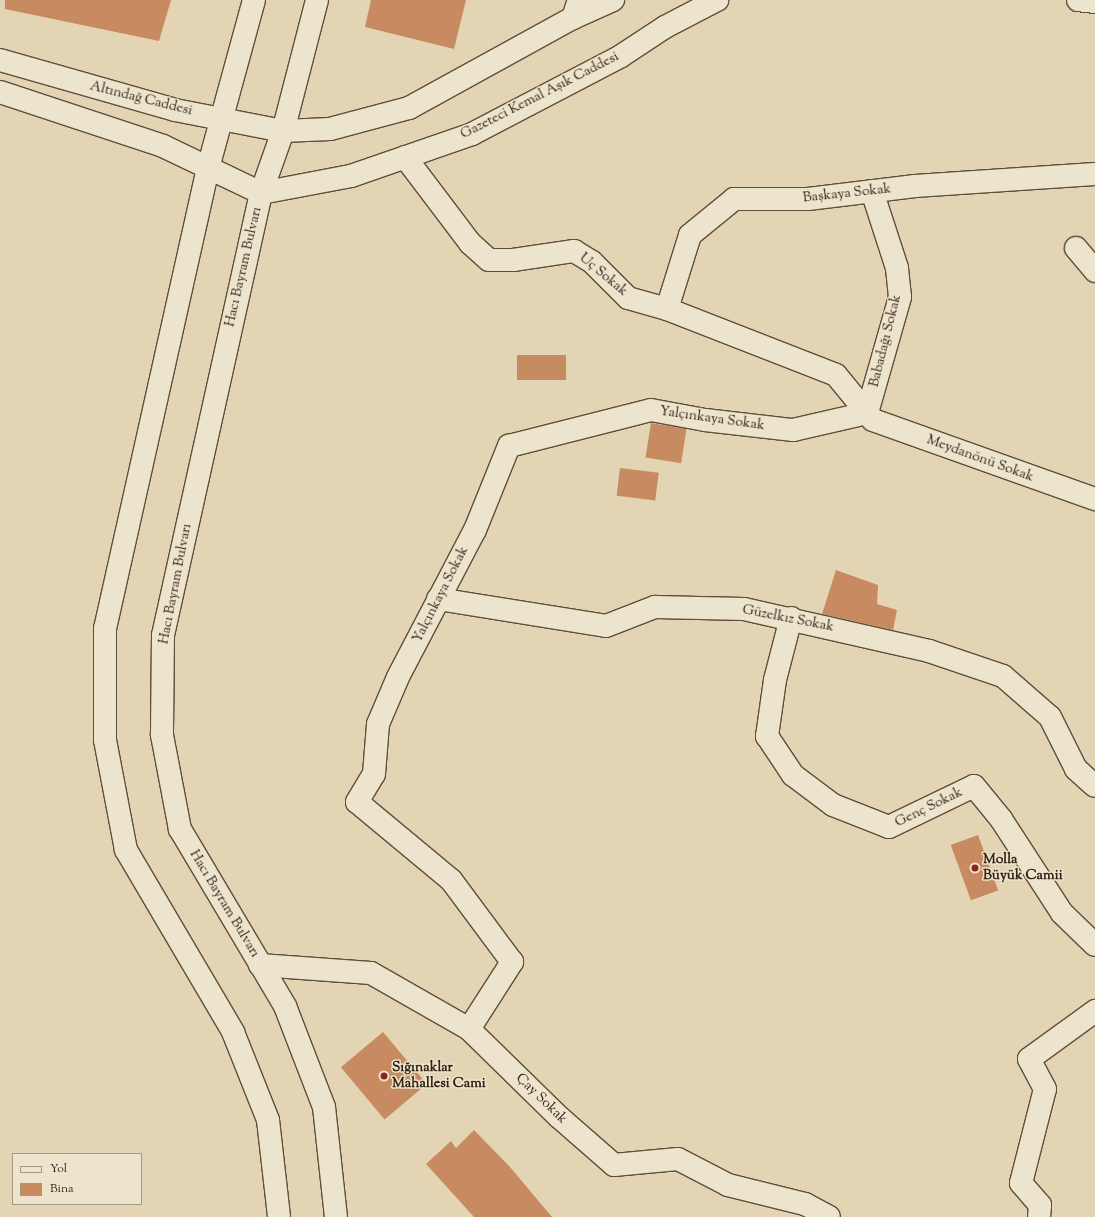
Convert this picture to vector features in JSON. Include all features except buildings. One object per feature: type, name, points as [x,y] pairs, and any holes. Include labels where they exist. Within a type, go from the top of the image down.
[{"type":"street","points":[[254,0],[224,118],[208,168],[105,628],[105,740],[126,850],[233,1032],[268,1120],[279,1217]]},
{"type":"street","name":"Hacı Bayram Bulvarı","points":[[316,0],[283,131],[261,193],[162,635],[162,735],[180,829],[285,1006],[324,1107],[336,1217]]},
{"type":"street","points":[[283,131],[330,129],[409,108],[576,9],[613,0]]},
{"type":"street","name":"Gazeteci Kemal Aşık Caddesi","points":[[261,193],[351,176],[472,134],[621,56],[665,27],[717,0]]},
{"type":"street","points":[[1078,0],[1095,2]]},
{"type":"street","name":"Altındağ Caddesi","points":[[0,60],[140,102],[283,131]]},
{"type":"street","points":[[0,92],[121,130],[185,155],[208,168],[261,193]]},
{"type":"street","name":"Uç Sokak","points":[[405,157],[470,244],[489,260],[513,260],[574,251],[592,262],[628,298],[667,310],[836,375],[867,413]]},
{"type":"street","name":"Başkaya Sokak","points":[[667,310],[690,235],[734,199],[808,200],[872,191],[1095,174]]},
{"type":"street","name":"Babadağı Sokak","points":[[867,413],[900,297],[897,268],[872,191]]},
{"type":"street","points":[[1076,248],[1095,271]]},
{"type":"street","name":"Yalçınkaya Sokak","points":[[468,1029],[512,962],[451,880],[357,802],[374,774],[378,724],[438,599],[475,530],[509,446],[651,410],[705,420],[793,430],[867,413]]},
{"type":"street","name":"Meydanönü Sokak","points":[[867,413],[873,420],[1095,499]]},
{"type":"street","name":"Güzelkız Sokak","points":[[438,599],[606,626],[655,607],[744,609],[791,618],[929,651],[1002,676],[1050,717],[1076,769],[1095,786]]},
{"type":"street","name":"Genç Sokak","points":[[791,618],[775,680],[767,736],[793,775],[833,805],[889,827],[974,786],[1001,820],[1062,913],[1095,945]]},
{"type":"street","name":"Çay Sokak","points":[[260,964],[371,973],[468,1029],[559,1117],[614,1164],[678,1159],[728,1185],[805,1204],[829,1217]]},
{"type":"street","points":[[1039,1217],[1040,1205],[1021,1183],[1045,1089],[1029,1059],[1095,1011]]},
{"type":"place","name":"Molla Büyük Camii","points":[[975,868]]},
{"type":"place","name":"Sığınaklar Mahallesi Cami","points":[[384,1076]]}]
